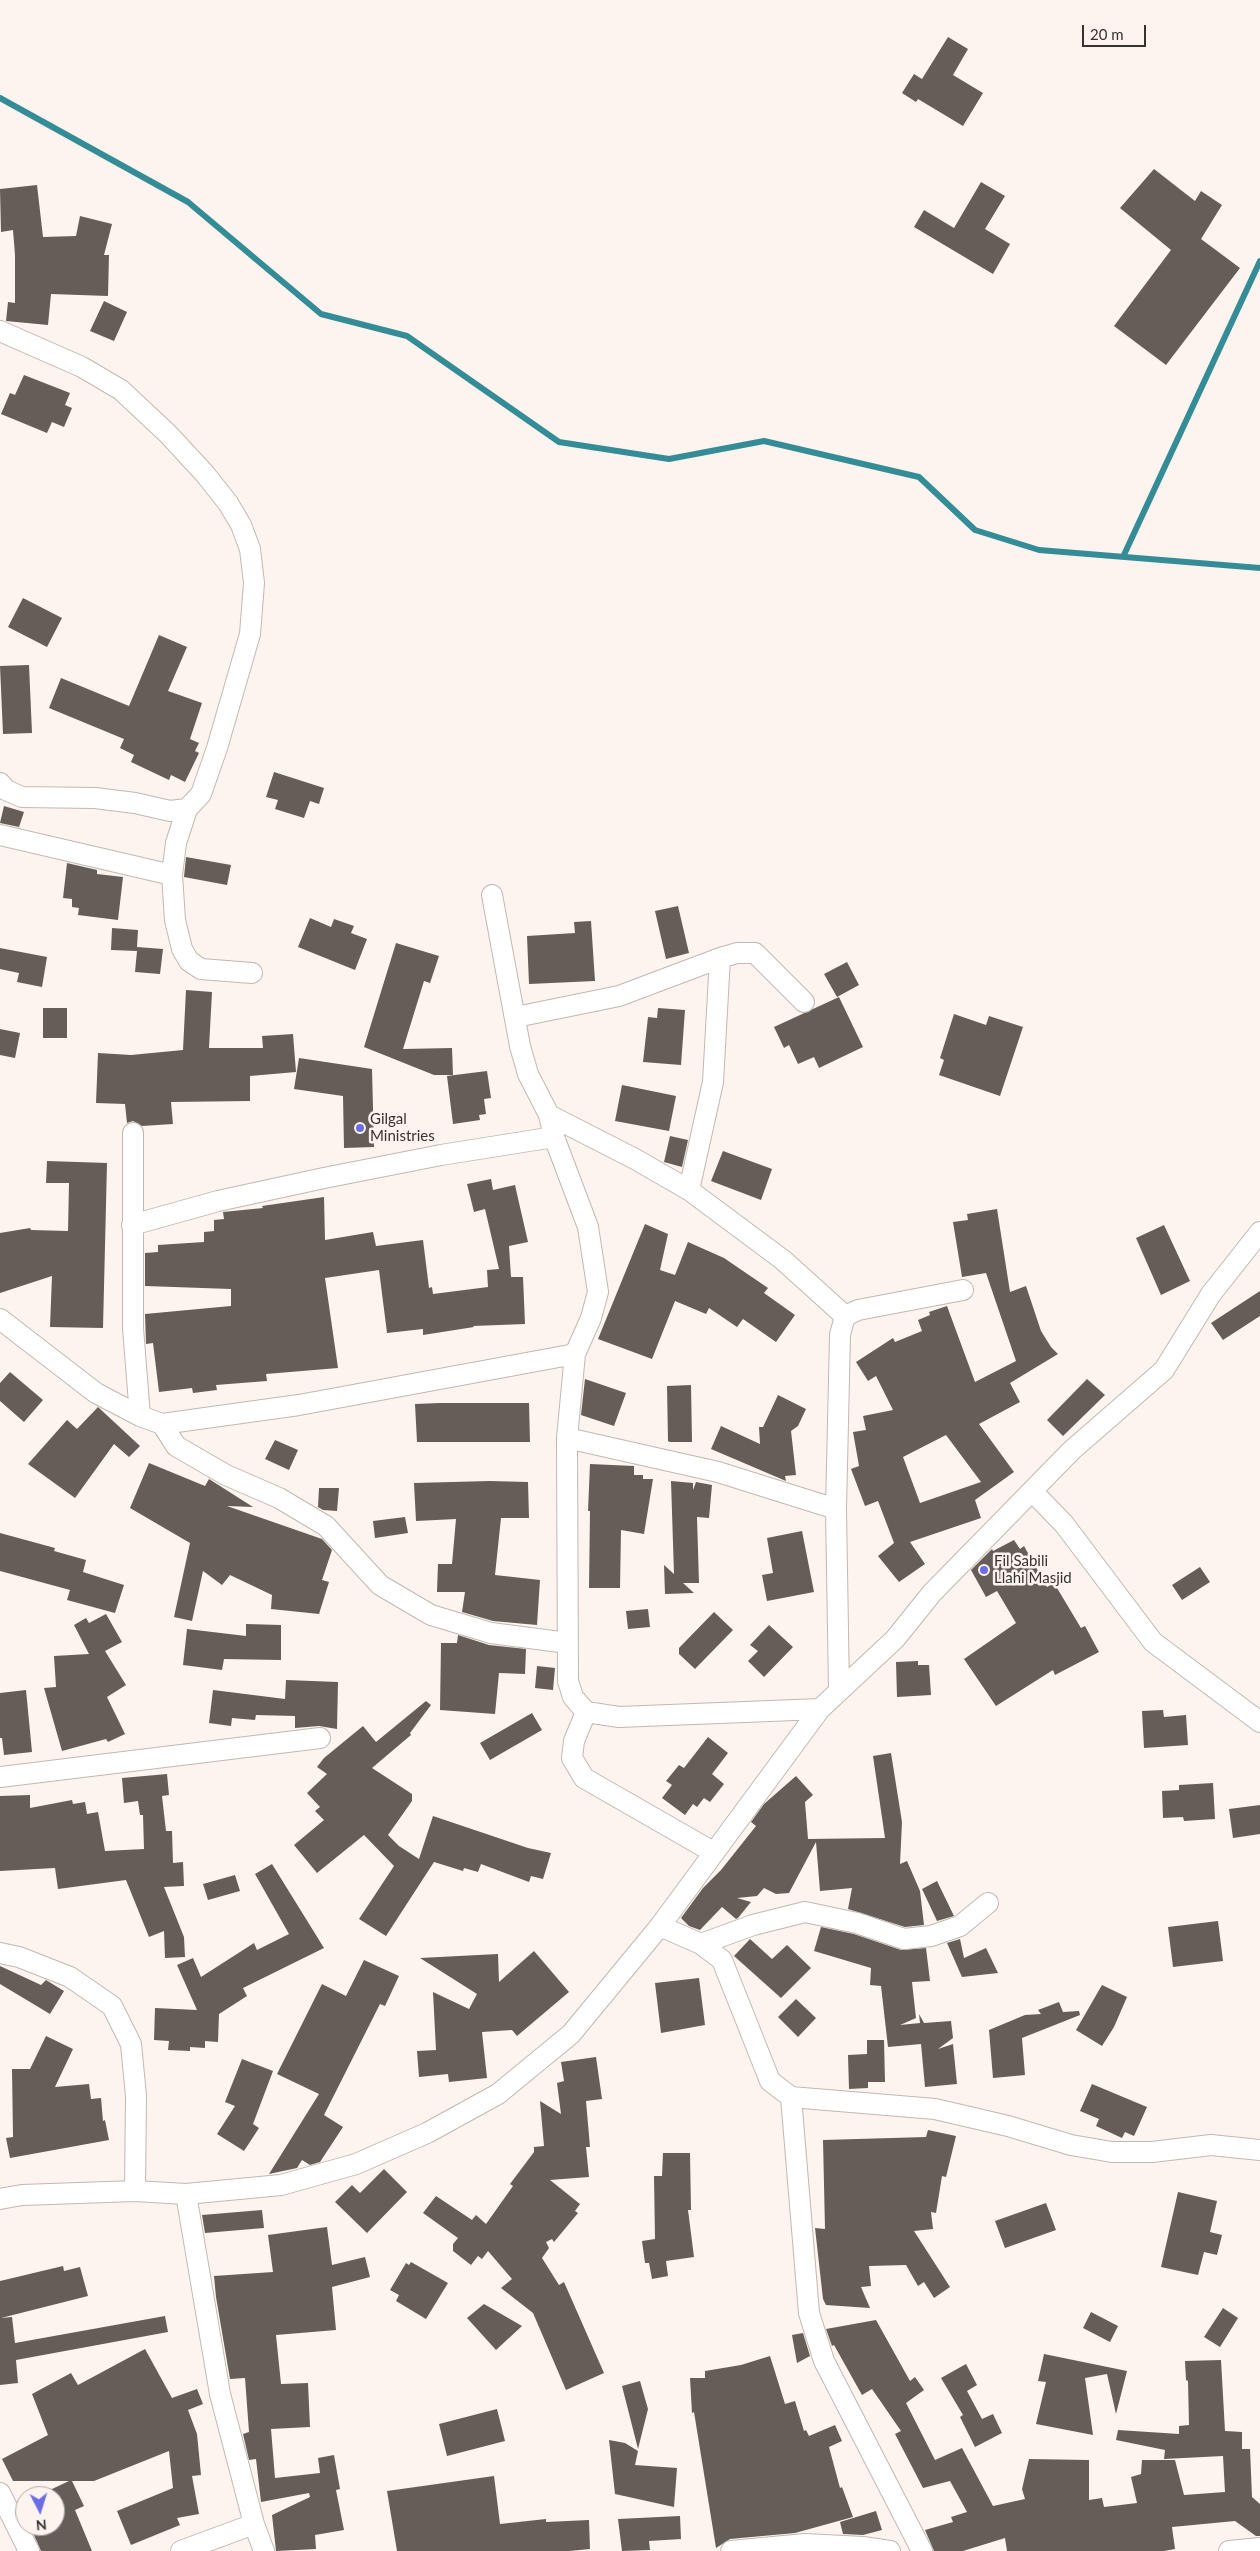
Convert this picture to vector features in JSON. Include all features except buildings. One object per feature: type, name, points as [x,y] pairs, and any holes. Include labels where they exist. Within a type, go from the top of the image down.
[{"type":"street","points":[[0,331],[82,367],[121,390],[168,434],[205,474],[228,503],[241,525],[250,549],[254,583],[250,634],[201,794],[187,809],[176,842],[172,875],[175,920],[182,949],[189,960],[201,969],[252,973]]},
{"type":"street","points":[[2,790],[22,797],[95,798],[135,803],[170,811],[187,809]]},
{"type":"street","points":[[0,835],[172,875]]},
{"type":"street","points":[[492,896],[520,1046],[528,1074],[549,1115],[554,1137],[588,1227],[596,1266],[598,1292],[592,1318],[575,1354],[567,1438],[568,1681],[573,1697],[586,1712],[619,1717],[820,1709]]},
{"type":"street","points":[[516,1017],[619,996],[737,953],[755,953],[804,1002]]},
{"type":"street","points":[[689,1190],[713,1082],[720,958]]},
{"type":"street","points":[[549,1115],[636,1158],[689,1190],[784,1260],[845,1316]]},
{"type":"street","points":[[134,1133],[132,1224],[133,1328],[140,1416]]},
{"type":"street","points":[[132,1224],[218,1201],[324,1178],[441,1155],[554,1137]]},
{"type":"street","points":[[0,2199],[22,2195],[134,2191],[186,2194],[281,2185],[356,2164],[427,2133],[498,2094],[572,2034],[660,1926],[820,1709],[895,1640],[932,1593],[1033,1492],[1072,1450],[1164,1370],[1189,1334],[1211,1294],[1260,1232]]},
{"type":"street","points":[[845,1316],[858,1310],[963,1290]]},
{"type":"street","points":[[839,1691],[836,1509],[840,1335],[845,1316]]},
{"type":"street","points":[[0,1319],[96,1393],[140,1416],[162,1424],[299,1405],[575,1354]]},
{"type":"street","points":[[162,1424],[176,1446],[226,1475],[279,1498],[326,1526],[380,1584],[431,1615],[490,1634],[568,1643]]},
{"type":"street","points":[[567,1438],[718,1472],[836,1509]]},
{"type":"street","points":[[1033,1492],[1064,1524],[1153,1642],[1260,1722]]},
{"type":"street","points":[[586,1712],[574,1741],[572,1758],[584,1778],[714,1852]]},
{"type":"street","points":[[0,1777],[320,1738]]},
{"type":"street","points":[[701,1944],[753,1925],[804,1912],[857,1923],[904,1939],[931,1936],[960,1926],[988,1903]]},
{"type":"street","points":[[660,1926],[701,1944],[722,1960],[770,2081],[791,2097],[935,2109],[1008,2126],[1072,2145],[1112,2152],[1152,2152],[1211,2145],[1260,2150]]},
{"type":"street","points":[[0,1953],[19,1957],[70,1977],[112,2006],[131,2044],[136,2096],[134,2191]]},
{"type":"street","points":[[791,2097],[809,2313],[824,2360],[922,2551]]},
{"type":"street","points":[[186,2194],[220,2394],[254,2524],[264,2551]]},
{"type":"street","points":[[0,2493],[28,2551]]},
{"type":"street","points":[[181,2551],[254,2524]]},
{"type":"street","points":[[731,2551],[806,2544],[862,2547],[890,2551]]},
{"type":"street","points":[[1229,2551],[1260,2548]]},
{"type":"waterway","points":[[0,98],[188,202],[321,314],[407,336],[559,442],[669,459],[764,441],[919,477],[975,530],[1039,550],[1260,568]]},
{"type":"waterway","points":[[1123,557],[1260,261]]},
{"type":"place","name":"Gilgal Ministries","points":[[360,1128]]},
{"type":"place","name":"Fil Sabili Llahi Masjid","points":[[984,1570]]}]
